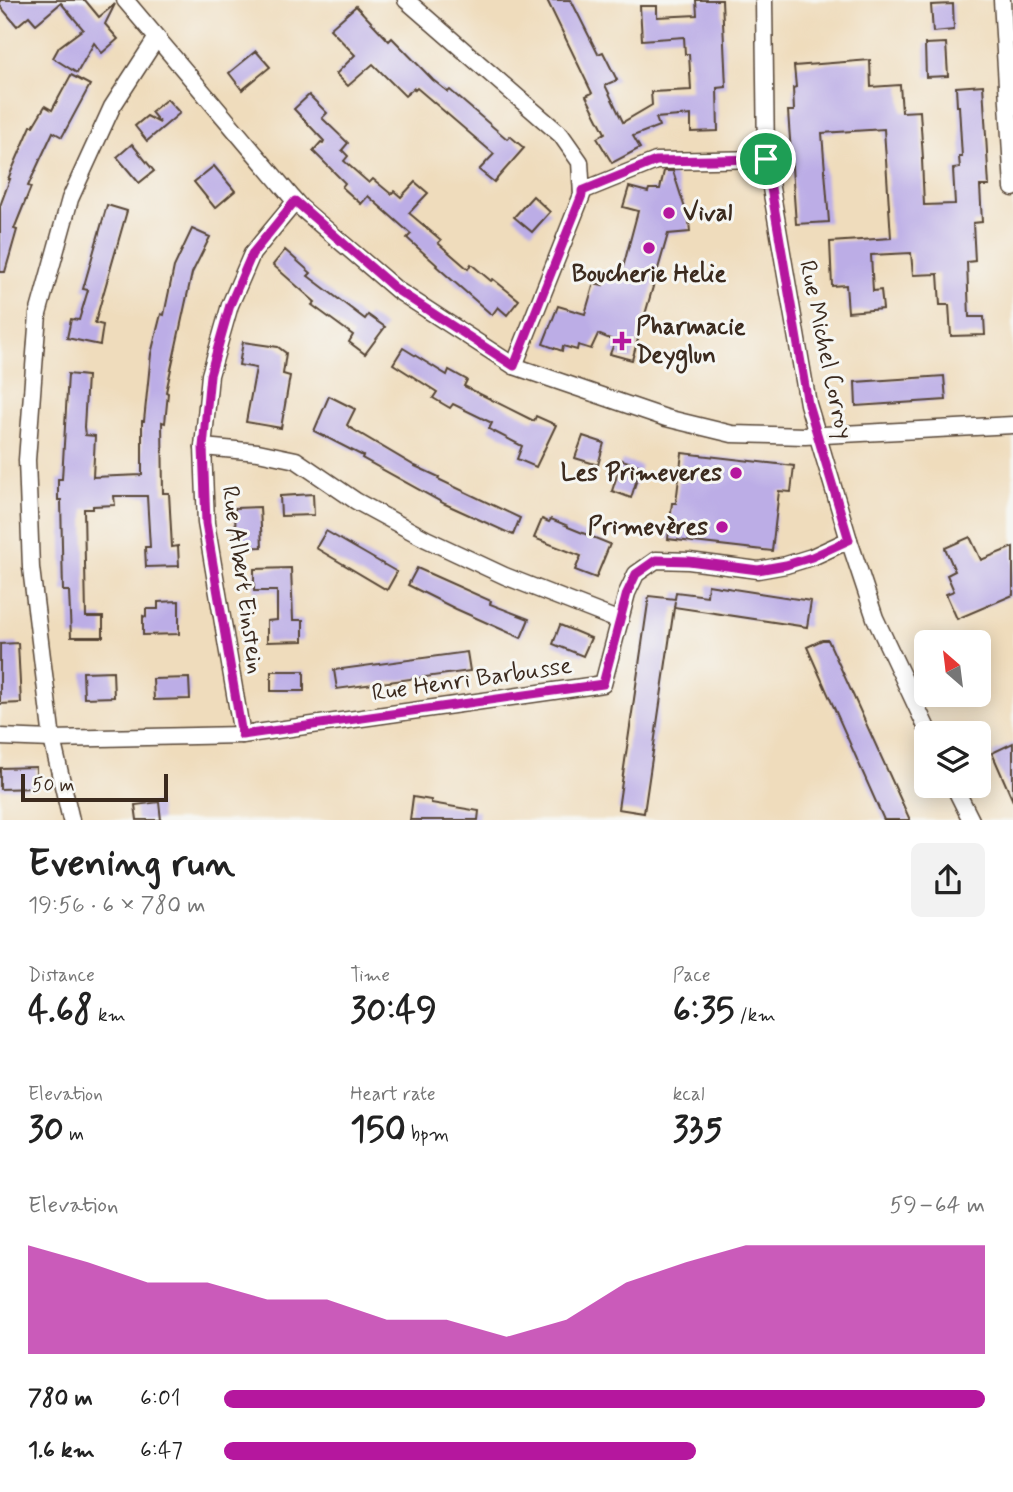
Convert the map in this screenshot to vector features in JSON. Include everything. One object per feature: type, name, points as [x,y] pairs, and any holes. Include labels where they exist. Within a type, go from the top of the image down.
[{"type":"street","points":[[125,0],[295,201],[397,290],[514,366],[666,418],[732,433],[805,436],[1013,425]]},
{"type":"street","points":[[405,0],[561,135],[580,163],[582,195],[514,366]]},
{"type":"street","name":"Rue Michel Corroy","points":[[764,0],[766,159],[808,404],[875,618],[923,721]]},
{"type":"street","points":[[1002,0],[1013,188]]},
{"type":"street","points":[[71,820],[52,739],[30,554],[27,460],[38,314],[70,199],[111,107],[156,39]]},
{"type":"street","points":[[582,191],[656,161],[766,159]]},
{"type":"street","name":"Rue Albert Einstein","points":[[242,735],[206,523],[203,447],[210,375],[230,305],[252,254],[295,201]]},
{"type":"street","points":[[203,447],[258,452],[296,460],[356,501],[426,539],[505,576],[620,621]]},
{"type":"street","name":"Rue Henri Barbusse","points":[[0,737],[52,739],[242,735],[603,684],[627,593],[636,574],[656,560],[689,561],[758,570],[812,557],[849,540]]},
{"type":"street","points":[[960,798],[971,820]]},
{"type":"building","points":[[0,0],[85,0],[99,17],[115,4],[105,24],[118,39],[102,53],[94,43],[77,73],[53,58],[59,47],[83,29],[61,3],[36,24],[29,16],[17,26],[0,6]]},
{"type":"building","points":[[547,0],[571,0],[598,54],[603,52],[617,80],[605,85],[623,122],[652,105],[651,92],[691,90],[689,54],[685,54],[684,37],[642,40],[640,6],[657,6],[657,17],[697,15],[696,0],[722,0],[726,87],[717,88],[718,131],[691,132],[691,115],[656,118],[659,126],[633,136],[640,148],[612,163],[597,138],[605,133],[586,96],[592,93]]},
{"type":"building","points":[[953,4],[954,30],[933,32],[931,5]]},
{"type":"building","points":[[356,6],[389,41],[392,38],[433,80],[448,92],[450,90],[507,139],[510,136],[524,148],[494,182],[479,170],[494,154],[417,88],[405,96],[373,64],[348,86],[336,74],[355,55],[330,29]]},
{"type":"building","points":[[946,43],[948,76],[926,77],[925,44]]},
{"type":"building","points":[[256,51],[270,67],[242,90],[229,73]]},
{"type":"building","points":[[870,60],[871,87],[900,85],[902,112],[920,111],[924,205],[955,204],[953,169],[960,168],[959,157],[962,157],[956,87],[983,85],[989,186],[980,186],[982,222],[973,223],[975,261],[967,262],[969,317],[984,317],[985,335],[951,336],[949,305],[940,305],[938,274],[913,275],[911,253],[871,255],[873,291],[881,290],[883,309],[848,312],[846,285],[832,286],[830,242],[891,238],[884,129],[822,133],[829,222],[796,224],[788,111],[794,111],[794,66]]},
{"type":"building","points":[[71,75],[90,85],[62,137],[53,132],[28,186],[31,187],[14,229],[17,230],[5,272],[0,272],[0,206],[8,179],[31,126],[45,106],[52,110]]},
{"type":"building","points":[[309,95],[327,113],[322,118],[348,143],[342,150],[348,156],[344,161],[369,183],[373,179],[391,194],[394,191],[401,197],[415,182],[428,193],[409,213],[441,240],[438,243],[468,269],[471,264],[519,300],[507,315],[498,307],[492,315],[436,266],[407,238],[411,234],[368,196],[361,204],[342,187],[345,183],[313,151],[324,141],[294,109]]},
{"type":"building","points":[[167,99],[180,113],[147,141],[135,126],[147,116],[160,123],[151,112]]},
{"type":"building","points":[[132,144],[154,171],[139,183],[117,157]]},
{"type":"building","points":[[214,166],[235,191],[215,208],[194,182]]},
{"type":"building","points":[[664,171],[673,171],[690,232],[668,234],[632,360],[610,354],[615,341],[598,334],[591,349],[578,345],[577,350],[563,346],[562,351],[543,344],[558,306],[585,314],[594,283],[603,285],[607,271],[621,275],[638,211],[623,207],[629,187],[648,192],[649,189],[660,189]]},
{"type":"building","points":[[533,196],[550,212],[532,232],[514,217]]},
{"type":"building","points":[[107,205],[127,211],[95,323],[103,325],[100,345],[67,338],[71,319],[79,320],[88,290],[83,289]]},
{"type":"building","points":[[192,229],[210,237],[192,273],[166,392],[165,423],[162,422],[163,493],[169,493],[172,547],[178,546],[179,566],[146,567],[145,547],[150,547],[147,496],[114,496],[115,505],[84,509],[86,617],[103,617],[103,637],[71,637],[69,591],[63,591],[61,500],[58,500],[58,479],[62,479],[68,374],[87,376],[84,427],[85,435],[95,436],[93,477],[142,475],[142,421],[151,354],[161,314],[164,315],[174,267]]},
{"type":"building","points":[[285,250],[311,273],[308,276],[365,319],[368,315],[385,327],[365,354],[349,342],[353,335],[312,305],[315,302],[273,265]]},
{"type":"building","points":[[243,342],[278,347],[286,353],[283,374],[290,376],[281,428],[246,422],[256,368],[239,365]]},
{"type":"building","points":[[403,348],[447,375],[449,370],[467,380],[464,386],[534,421],[536,416],[556,425],[536,467],[517,459],[522,446],[489,429],[492,423],[453,404],[450,408],[433,398],[437,392],[393,364]]},
{"type":"building","points":[[944,376],[946,400],[856,406],[855,382]]},
{"type":"building","points":[[329,396],[355,409],[347,425],[349,427],[439,477],[438,479],[520,518],[513,535],[445,504],[314,431]]},
{"type":"building","points":[[583,436],[604,443],[598,465],[575,458]]},
{"type":"building","points":[[682,453],[794,466],[791,492],[779,491],[772,551],[668,539],[672,503],[676,503]]},
{"type":"building","points":[[622,460],[641,466],[631,498],[612,491]]},
{"type":"building","points":[[313,494],[314,515],[281,516],[280,496]]},
{"type":"building","points":[[260,507],[262,547],[236,548],[235,508]]},
{"type":"building","points":[[542,519],[549,522],[551,519],[610,544],[596,578],[575,570],[581,556],[534,538]]},
{"type":"building","points":[[326,531],[397,572],[387,590],[316,548]]},
{"type":"building","points":[[970,537],[981,560],[1013,547],[1013,595],[957,619],[946,594],[954,591],[947,575],[955,571],[945,548]]},
{"type":"building","points":[[291,568],[293,620],[303,620],[303,641],[267,642],[267,621],[277,620],[277,591],[254,591],[254,569]]},
{"type":"building","points":[[417,568],[491,601],[490,604],[529,619],[521,638],[408,585]]},
{"type":"building","points":[[708,585],[811,601],[807,627],[674,607],[644,813],[618,809],[649,596],[675,599],[676,592],[707,596]]},
{"type":"building","points":[[179,601],[179,634],[143,635],[143,616],[146,617],[146,609],[158,609],[158,602]]},
{"type":"building","points":[[560,625],[591,638],[583,656],[553,644]]},
{"type":"building","points":[[828,640],[910,820],[884,820],[807,647]]},
{"type":"building","points":[[18,643],[21,703],[0,704],[0,644]]},
{"type":"building","points":[[467,652],[470,671],[337,689],[334,670]]},
{"type":"building","points":[[113,671],[114,697],[84,698],[83,672]]},
{"type":"building","points":[[271,671],[304,671],[304,691],[271,691]]},
{"type":"building","points":[[189,678],[190,699],[154,700],[153,679]]},
{"type":"building","points":[[1013,743],[1013,801],[992,753]]},
{"type":"building","points":[[36,767],[36,788],[0,789],[0,768]]},
{"type":"building","points":[[413,797],[431,800],[431,803],[479,811],[478,820],[410,820]]},
{"type":"building","points":[[159,802],[161,820],[137,820],[135,805]]},
{"type":"place","name":"Vival","points":[[669,213]]},
{"type":"place","name":"Boucherie Helie","points":[[649,248]]},
{"type":"place","name":"Pharmacie Deyglun","points":[[622,341]]},
{"type":"place","name":"Les Primeveres","points":[[736,473]]},
{"type":"place","name":"Primevères","points":[[722,527]]},
{"type":"route","points":[[766,159],[808,404],[849,540],[812,557],[758,570],[689,561],[656,560],[636,574],[627,593],[603,684],[242,735],[206,523],[203,447],[210,375],[230,305],[252,254],[295,201],[397,290],[514,366],[582,191],[656,161],[766,159]]}]
